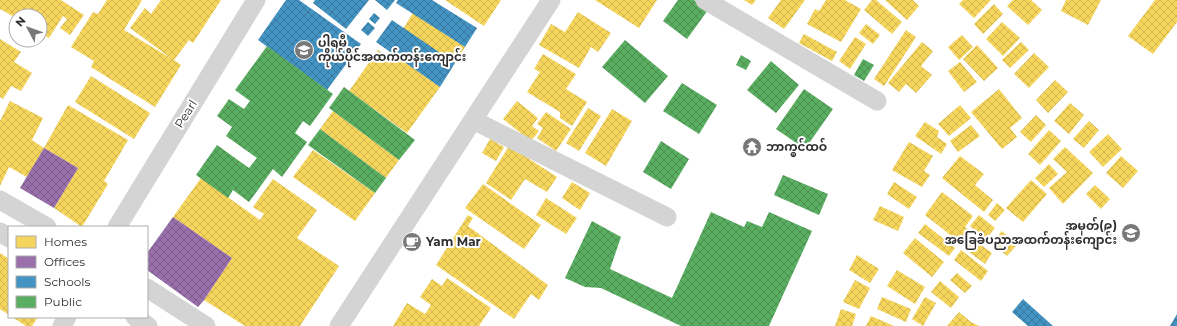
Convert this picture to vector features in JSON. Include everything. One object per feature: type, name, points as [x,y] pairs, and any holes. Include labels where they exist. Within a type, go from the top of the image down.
[{"type":"street","name":"Pearl","points":[[118,226],[256,0]]},
{"type":"street","points":[[339,326],[551,0]]},
{"type":"street","points":[[705,0],[876,101]]},
{"type":"street","points":[[473,120],[667,217]]},
{"type":"street","points":[[0,200],[45,226]]},
{"type":"street","points":[[148,289],[206,326]]},
{"type":"street","points":[[136,318],[148,326]]},
{"type":"building: Homes","points":[[0,0],[61,0],[84,15],[70,35],[60,28],[67,19],[63,16],[49,38],[48,8],[8,8],[8,14],[0,9]]},
{"type":"building: Homes","points":[[107,0],[142,0],[124,30],[172,59],[130,28],[145,8],[151,14],[161,0],[221,0],[193,43],[189,40],[174,60],[181,65],[155,107],[91,67],[94,61],[71,47],[93,12],[98,14]]},
{"type":"building: Homes","points":[[445,0],[501,0],[484,26]]},
{"type":"building: Homes","points":[[595,0],[657,0],[639,28]]},
{"type":"building: Homes","points":[[744,0],[756,0],[752,5]]},
{"type":"building: Homes","points":[[781,0],[805,0],[784,29],[768,18]]},
{"type":"building: Homes","points":[[826,0],[845,0],[861,9],[841,42],[807,24],[815,9],[819,11]]},
{"type":"building: Homes","points":[[872,0],[876,0],[902,22],[892,34],[864,10]]},
{"type":"building: Homes","points":[[885,0],[913,0],[919,6],[907,20]]},
{"type":"building: Homes","points":[[963,0],[991,0],[974,18],[959,4]]},
{"type":"building: Homes","points":[[1013,0],[1031,0],[1042,10],[1028,25],[1007,6]]},
{"type":"building: Homes","points":[[1066,0],[1101,0],[1088,25],[1061,11]]},
{"type":"building: Homes","points":[[1155,0],[1177,0],[1177,22],[1153,54],[1128,36]]},
{"type":"building: Homes","points":[[994,4],[1003,14],[983,34],[974,24]]},
{"type":"building: Homes","points":[[578,12],[611,33],[598,52],[591,47],[579,68],[539,45],[551,24],[565,32]]},
{"type":"building: Homes","points":[[413,13],[465,47],[455,63],[403,29]]},
{"type":"building: Homes","points":[[1002,22],[1020,38],[1003,56],[986,39]]},
{"type":"building: Homes","points":[[866,24],[880,35],[873,44],[859,33]]},
{"type":"building: Homes","points":[[906,30],[916,37],[884,86],[874,79]]},
{"type":"building: Homes","points":[[804,34],[837,52],[832,61],[799,43]]},
{"type":"building: Homes","points":[[962,35],[973,47],[959,60],[948,47]]},
{"type":"building: Homes","points":[[855,37],[866,44],[850,69],[839,61]]},
{"type":"building: Homes","points":[[0,39],[8,44],[8,48],[15,48],[21,52],[14,62],[32,73],[21,91],[11,86],[3,99],[0,97]]},
{"type":"building: Homes","points":[[922,42],[933,51],[921,66],[932,75],[916,93],[906,84],[899,92],[888,83]]},
{"type":"building: Homes","points":[[1021,42],[1029,50],[1010,68],[1002,60]]},
{"type":"building: Homes","points":[[977,45],[998,68],[984,81],[963,59]]},
{"type":"building: Homes","points":[[378,50],[392,60],[395,55],[440,87],[407,133],[349,91]]},
{"type":"building: Homes","points":[[1034,53],[1049,67],[1029,88],[1014,74]]},
{"type":"building: Homes","points":[[543,54],[576,74],[566,89],[587,102],[572,126],[560,118],[560,112],[527,92],[540,72],[534,69]]},
{"type":"building: Homes","points":[[960,62],[977,82],[964,92],[948,71]]},
{"type":"building: Homes","points":[[91,76],[150,113],[134,139],[75,102]]},
{"type":"building: Homes","points":[[1055,80],[1068,92],[1048,113],[1036,100]]},
{"type":"building: Homes","points":[[999,89],[1022,118],[1010,128],[1017,137],[1002,149],[971,112]]},
{"type":"building: Homes","points":[[10,101],[43,118],[32,140],[44,148],[27,177],[9,167],[0,186],[0,121]]},
{"type":"building: Homes","points":[[517,101],[538,118],[532,126],[539,131],[531,141],[503,119]]},
{"type":"building: Homes","points":[[1070,103],[1084,115],[1069,134],[1054,121]]},
{"type":"building: Homes","points":[[68,105],[128,140],[104,181],[108,184],[83,226],[54,208],[78,168],[44,148]]},
{"type":"building: Homes","points":[[960,105],[971,118],[949,136],[938,124]]},
{"type":"building: Homes","points":[[588,108],[601,116],[579,151],[566,143]]},
{"type":"building: Homes","points":[[612,109],[632,121],[606,166],[585,153]]},
{"type":"building: Homes","points":[[333,111],[399,160],[386,178],[320,129]]},
{"type":"building: Homes","points":[[546,112],[571,129],[556,151],[537,138],[543,128],[537,124]]},
{"type":"building: Homes","points":[[1036,115],[1046,125],[1031,142],[1020,132]]},
{"type":"building: Homes","points":[[1089,121],[1099,130],[1084,148],[1073,139]]},
{"type":"building: Homes","points":[[925,122],[939,131],[937,137],[947,144],[941,154],[915,136]]},
{"type":"building: Homes","points":[[971,125],[980,136],[958,152],[950,141]]},
{"type":"building: Homes","points":[[1049,130],[1061,141],[1040,165],[1028,154]]},
{"type":"building: Homes","points":[[1108,134],[1122,149],[1103,167],[1089,152]]},
{"type":"building: Homes","points":[[490,139],[504,147],[496,161],[482,153]]},
{"type":"building: Homes","points":[[909,142],[933,156],[924,171],[930,175],[922,187],[892,170]]},
{"type":"building: Homes","points":[[509,146],[557,177],[547,192],[525,179],[511,200],[486,183]]},
{"type":"building: Homes","points":[[1065,147],[1093,173],[1063,204],[1049,188],[1067,172],[1053,159]]},
{"type":"building: Homes","points":[[313,150],[375,193],[355,221],[293,177]]},
{"type":"building: Homes","points":[[960,156],[984,174],[975,185],[993,200],[984,212],[942,178]]},
{"type":"building: Homes","points":[[1121,156],[1138,171],[1123,188],[1106,173]]},
{"type":"building: Homes","points":[[1049,164],[1058,174],[1044,187],[1035,178]]},
{"type":"building: Homes","points":[[201,178],[260,220],[264,214],[253,207],[273,179],[317,210],[297,238],[339,266],[300,326],[245,326],[204,300],[232,258],[173,217]]},
{"type":"building: Homes","points":[[1031,180],[1047,194],[1023,222],[1006,208]]},
{"type":"building: Homes","points":[[572,182],[590,193],[580,210],[562,198]]},
{"type":"building: Homes","points":[[894,182],[917,197],[909,209],[887,194]]},
{"type":"building: Homes","points":[[483,184],[541,225],[524,249],[465,208]]},
{"type":"building: Homes","points":[[1095,185],[1110,199],[1101,209],[1086,194]]},
{"type":"building: Homes","points":[[942,192],[973,216],[965,227],[969,230],[959,242],[925,215]]},
{"type":"building: Homes","points":[[546,198],[577,218],[566,234],[536,215]]},
{"type":"building: Homes","points":[[997,203],[1005,210],[995,221],[988,215]]},
{"type":"building: Homes","points":[[880,206],[904,217],[898,231],[873,220]]},
{"type":"building: Homes","points":[[468,215],[473,218],[468,226],[548,285],[539,300],[531,294],[514,319],[436,265]]},
{"type":"building: Homes","points":[[979,215],[995,228],[986,239],[970,226]]},
{"type":"building: Homes","points":[[925,224],[955,248],[949,256],[918,233]]},
{"type":"building: Homes","points":[[1002,231],[1017,245],[1007,256],[992,243]]},
{"type":"building: Homes","points":[[915,238],[944,262],[932,277],[903,253]]},
{"type":"building: Homes","points":[[973,239],[992,253],[985,264],[965,249]]},
{"type":"building: Homes","points":[[961,250],[988,271],[981,281],[954,260]]},
{"type":"building: Homes","points":[[0,253],[8,258],[8,314],[0,309]]},
{"type":"building: Homes","points":[[857,255],[879,269],[870,283],[849,270]]},
{"type":"building: Homes","points":[[897,270],[925,287],[915,304],[887,286]]},
{"type":"building: Homes","points":[[957,273],[972,286],[965,293],[950,280]]},
{"type":"building: Homes","points":[[447,278],[491,308],[479,326],[393,326],[407,303],[425,314],[431,305],[420,297],[432,279],[442,286]]},
{"type":"building: Homes","points":[[855,280],[870,288],[859,309],[843,302]]},
{"type":"building: Homes","points":[[940,281],[959,297],[951,308],[931,292]]},
{"type":"building: Homes","points":[[882,297],[911,309],[906,322],[877,309]]},
{"type":"building: Homes","points":[[925,297],[936,303],[923,326],[912,319]]},
{"type":"building: Homes","points":[[841,309],[856,314],[852,326],[835,326]]},
{"type":"building: Homes","points":[[959,312],[971,322],[979,326],[947,326]]},
{"type":"building: Homes","points":[[871,316],[894,326],[866,326]]},
{"type":"building: Homes","points":[[14,318],[37,318],[32,326],[26,326]]},
{"type":"building: Offices","points":[[44,148],[78,168],[54,208],[20,188]]},
{"type":"building: Offices","points":[[173,217],[232,258],[198,307],[148,271],[148,252]]},
{"type":"building: Schools","points":[[286,0],[299,0],[361,44],[327,90],[258,40]]},
{"type":"building: Schools","points":[[315,0],[369,0],[346,29],[313,3]]},
{"type":"building: Schools","points":[[375,0],[395,0],[387,10]]},
{"type":"building: Schools","points":[[398,0],[432,0],[477,28],[465,47],[396,3]]},
{"type":"building: Schools","points":[[374,13],[380,18],[375,24],[369,19]]},
{"type":"building: Schools","points":[[392,20],[455,63],[440,87],[376,42]]},
{"type":"building: Schools","points":[[368,22],[375,28],[368,36],[361,30]]},
{"type":"building: Schools","points":[[1023,299],[1053,326],[1028,326],[1012,312]]},
{"type":"building: Schools","points":[[1177,314],[1177,326],[1170,326]]},
{"type":"building: Public","points":[[678,0],[694,0],[708,10],[687,39],[663,21]]},
{"type":"building: Public","points":[[625,40],[668,76],[645,103],[602,67]]},
{"type":"building: Public","points":[[267,46],[333,94],[310,126],[303,121],[295,133],[307,142],[282,177],[273,169],[249,202],[233,190],[228,198],[196,175],[217,145],[249,168],[257,158],[226,136],[232,127],[217,116],[229,99],[244,109],[250,101],[235,90]]},
{"type":"building: Public","points":[[741,55],[751,61],[746,70],[736,65]]},
{"type":"building: Public","points":[[863,59],[874,65],[864,81],[854,75]]},
{"type":"building: Public","points":[[771,61],[799,85],[776,113],[747,90]]},
{"type":"building: Public","points":[[682,83],[717,105],[699,134],[663,111]]},
{"type":"building: Public","points":[[344,87],[415,140],[399,160],[329,108]]},
{"type":"building: Public","points":[[804,89],[833,109],[805,149],[776,129]]},
{"type":"building: Public","points":[[320,129],[386,178],[375,193],[308,145]]},
{"type":"building: Public","points":[[661,141],[689,159],[671,189],[643,172]]},
{"type":"building: Public","points":[[783,175],[828,194],[819,215],[774,195]]},
{"type":"building: Public","points":[[711,212],[744,227],[747,221],[762,227],[769,212],[812,231],[769,326],[681,326],[601,288],[585,287],[565,278],[592,221],[621,237],[610,269],[672,298]]},
{"type":"place","name":"ပါရမီ ကိုယ်ပိုင်အထက်တန်းကျောင်း","points":[[304,50]]},
{"type":"place","name":"ဘာက္ၜၚ်ထဝ်","points":[[752,147]]},
{"type":"place","name":"အမှတ်(၉) အခြေခံပညာအထက်တန်းကျောင်း","points":[[1131,233]]},
{"type":"place","name":"Yam Mar","points":[[412,242]]}]
